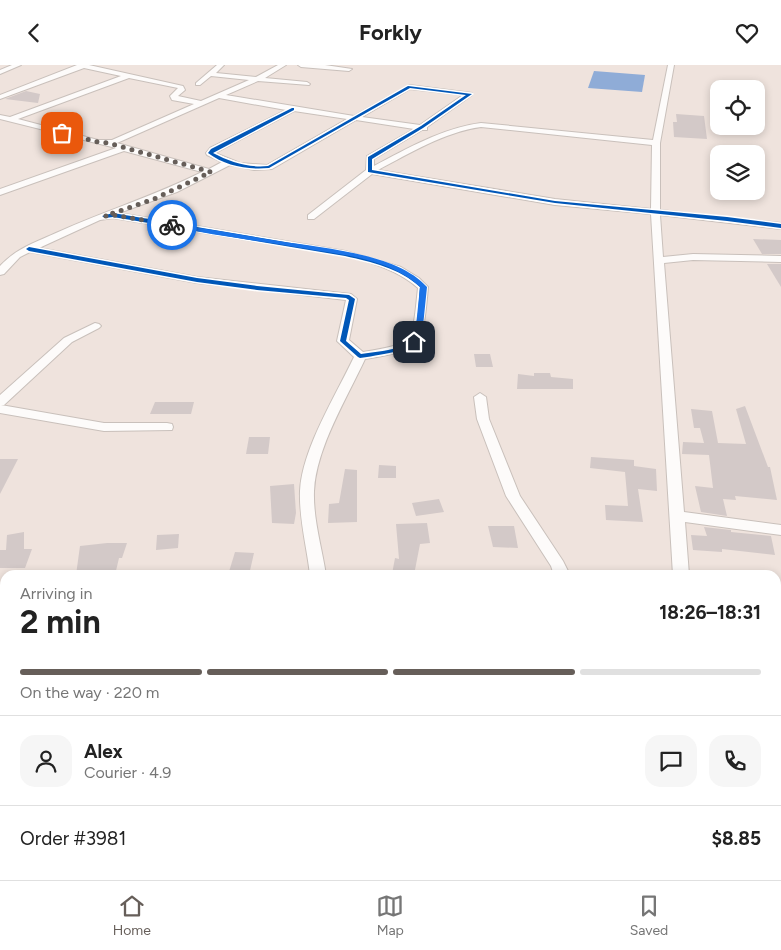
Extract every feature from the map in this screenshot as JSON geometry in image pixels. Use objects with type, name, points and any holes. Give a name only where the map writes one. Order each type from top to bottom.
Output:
[{"type":"street","points":[[0,72],[18,65]]},
{"type":"street","points":[[0,97],[82,65],[181,87],[182,90],[174,96],[175,98],[201,103]]},
{"type":"street","points":[[198,84],[221,65]]},
{"type":"street","points":[[108,143],[218,96],[283,65]]},
{"type":"street","points":[[301,65],[350,67]]},
{"type":"street","points":[[672,65],[656,143],[655,212],[681,570]]},
{"type":"street","points":[[340,78],[350,67]]},
{"type":"street","points":[[209,74],[307,84]]},
{"type":"street","points":[[10,120],[127,76]]},
{"type":"street","points":[[293,109],[210,152],[217,158],[229,162],[255,167],[269,167],[409,87],[470,94],[422,127],[370,158],[370,171]]},
{"type":"street","points":[[218,96],[354,119],[432,129]]},
{"type":"street","points":[[0,117],[108,143],[211,172]]},
{"type":"street","points":[[311,217],[370,171],[445,132],[466,127],[481,125],[656,143]]},
{"type":"street","points":[[0,192],[124,148]]},
{"type":"street","points":[[0,273],[16,255],[105,216],[154,199],[229,162]]},
{"type":"street","points":[[370,171],[554,202],[781,226]]},
{"type":"street","points":[[105,216],[114,215],[345,254],[382,263],[416,279],[424,287],[420,326],[414,342],[393,351],[360,356]]},
{"type":"street","points":[[29,249],[197,280],[347,297],[352,299],[343,341],[360,356]]},
{"type":"street","points":[[659,260],[693,257],[781,259]]},
{"type":"street","points":[[0,403],[68,340],[95,326]]},
{"type":"street","points":[[317,570],[308,492],[310,474],[323,437],[360,356]]},
{"type":"street","points":[[480,397],[483,419],[513,496],[560,570]]},
{"type":"street","points":[[0,409],[104,427],[167,427]]},
{"type":"street","points":[[677,516],[781,530]]},
{"type":"water","points":[[594,71],[645,75],[642,92],[588,88]]},
{"type":"building","points":[[26,91],[40,94],[38,103],[5,99]]},
{"type":"building","points":[[676,114],[704,116],[707,139],[674,137],[673,122],[677,122]]},
{"type":"building","points":[[753,239],[781,240],[781,254],[762,254]]},
{"type":"building","points":[[767,264],[781,264],[781,287]]},
{"type":"building","points":[[474,354],[490,354],[493,367],[476,367]]},
{"type":"building","points":[[534,373],[550,373],[551,377],[573,379],[573,389],[517,389],[518,374],[534,376]]},
{"type":"building","points":[[155,402],[194,402],[191,414],[150,414]]},
{"type":"building","points":[[745,406],[768,467],[770,467],[777,500],[735,496],[736,500],[723,499],[727,516],[701,512],[695,486],[713,488],[709,455],[682,454],[683,442],[704,443],[700,428],[694,428],[691,409],[712,411],[718,443],[746,444],[736,409]]},
{"type":"building","points":[[249,437],[270,437],[268,454],[246,454]]},
{"type":"building","points":[[591,457],[634,460],[634,466],[656,469],[657,491],[638,489],[643,522],[606,520],[605,505],[628,506],[625,472],[590,468]]},
{"type":"building","points":[[0,459],[18,459],[0,494]]},
{"type":"building","points":[[379,465],[396,466],[396,478],[378,478]]},
{"type":"building","points":[[345,469],[357,470],[357,522],[328,523],[329,504],[339,503]]},
{"type":"building","points":[[294,484],[296,513],[294,524],[272,523],[270,486]]},
{"type":"building","points":[[439,499],[444,512],[416,516],[412,503]]},
{"type":"building","points":[[427,523],[430,543],[420,544],[415,570],[393,570],[395,558],[399,559],[396,524]]},
{"type":"building","points":[[488,526],[514,526],[518,548],[493,547]]},
{"type":"building","points":[[704,527],[771,536],[775,555],[722,549],[722,552],[693,550],[691,535],[707,536]]},
{"type":"building","points":[[24,532],[24,549],[32,549],[25,568],[0,568],[0,550],[6,550],[7,535]]},
{"type":"building","points":[[179,534],[178,548],[156,550],[157,535]]},
{"type":"building","points":[[127,543],[122,558],[119,558],[116,570],[77,570],[80,546]]},
{"type":"building","points":[[235,552],[254,553],[250,570],[230,570]]},
{"type":"cycle path","points":[[293,109],[210,153],[238,165],[269,167],[409,87],[470,94],[422,127],[370,158],[370,171],[555,202],[781,226]]},
{"type":"cycle path","points":[[29,249],[197,280],[257,288],[347,296],[352,299],[343,341],[360,356],[395,350],[406,346],[413,341],[417,333],[423,287],[406,274],[387,265],[345,254],[113,215],[105,216]]},
{"type":"way so far","points":[[62,133],[108,143],[211,172],[154,199],[105,216],[114,215],[172,225]]},
{"type":"route","points":[[172,225],[345,254],[382,263],[404,273],[416,279],[424,287],[420,326],[414,342]]}]
